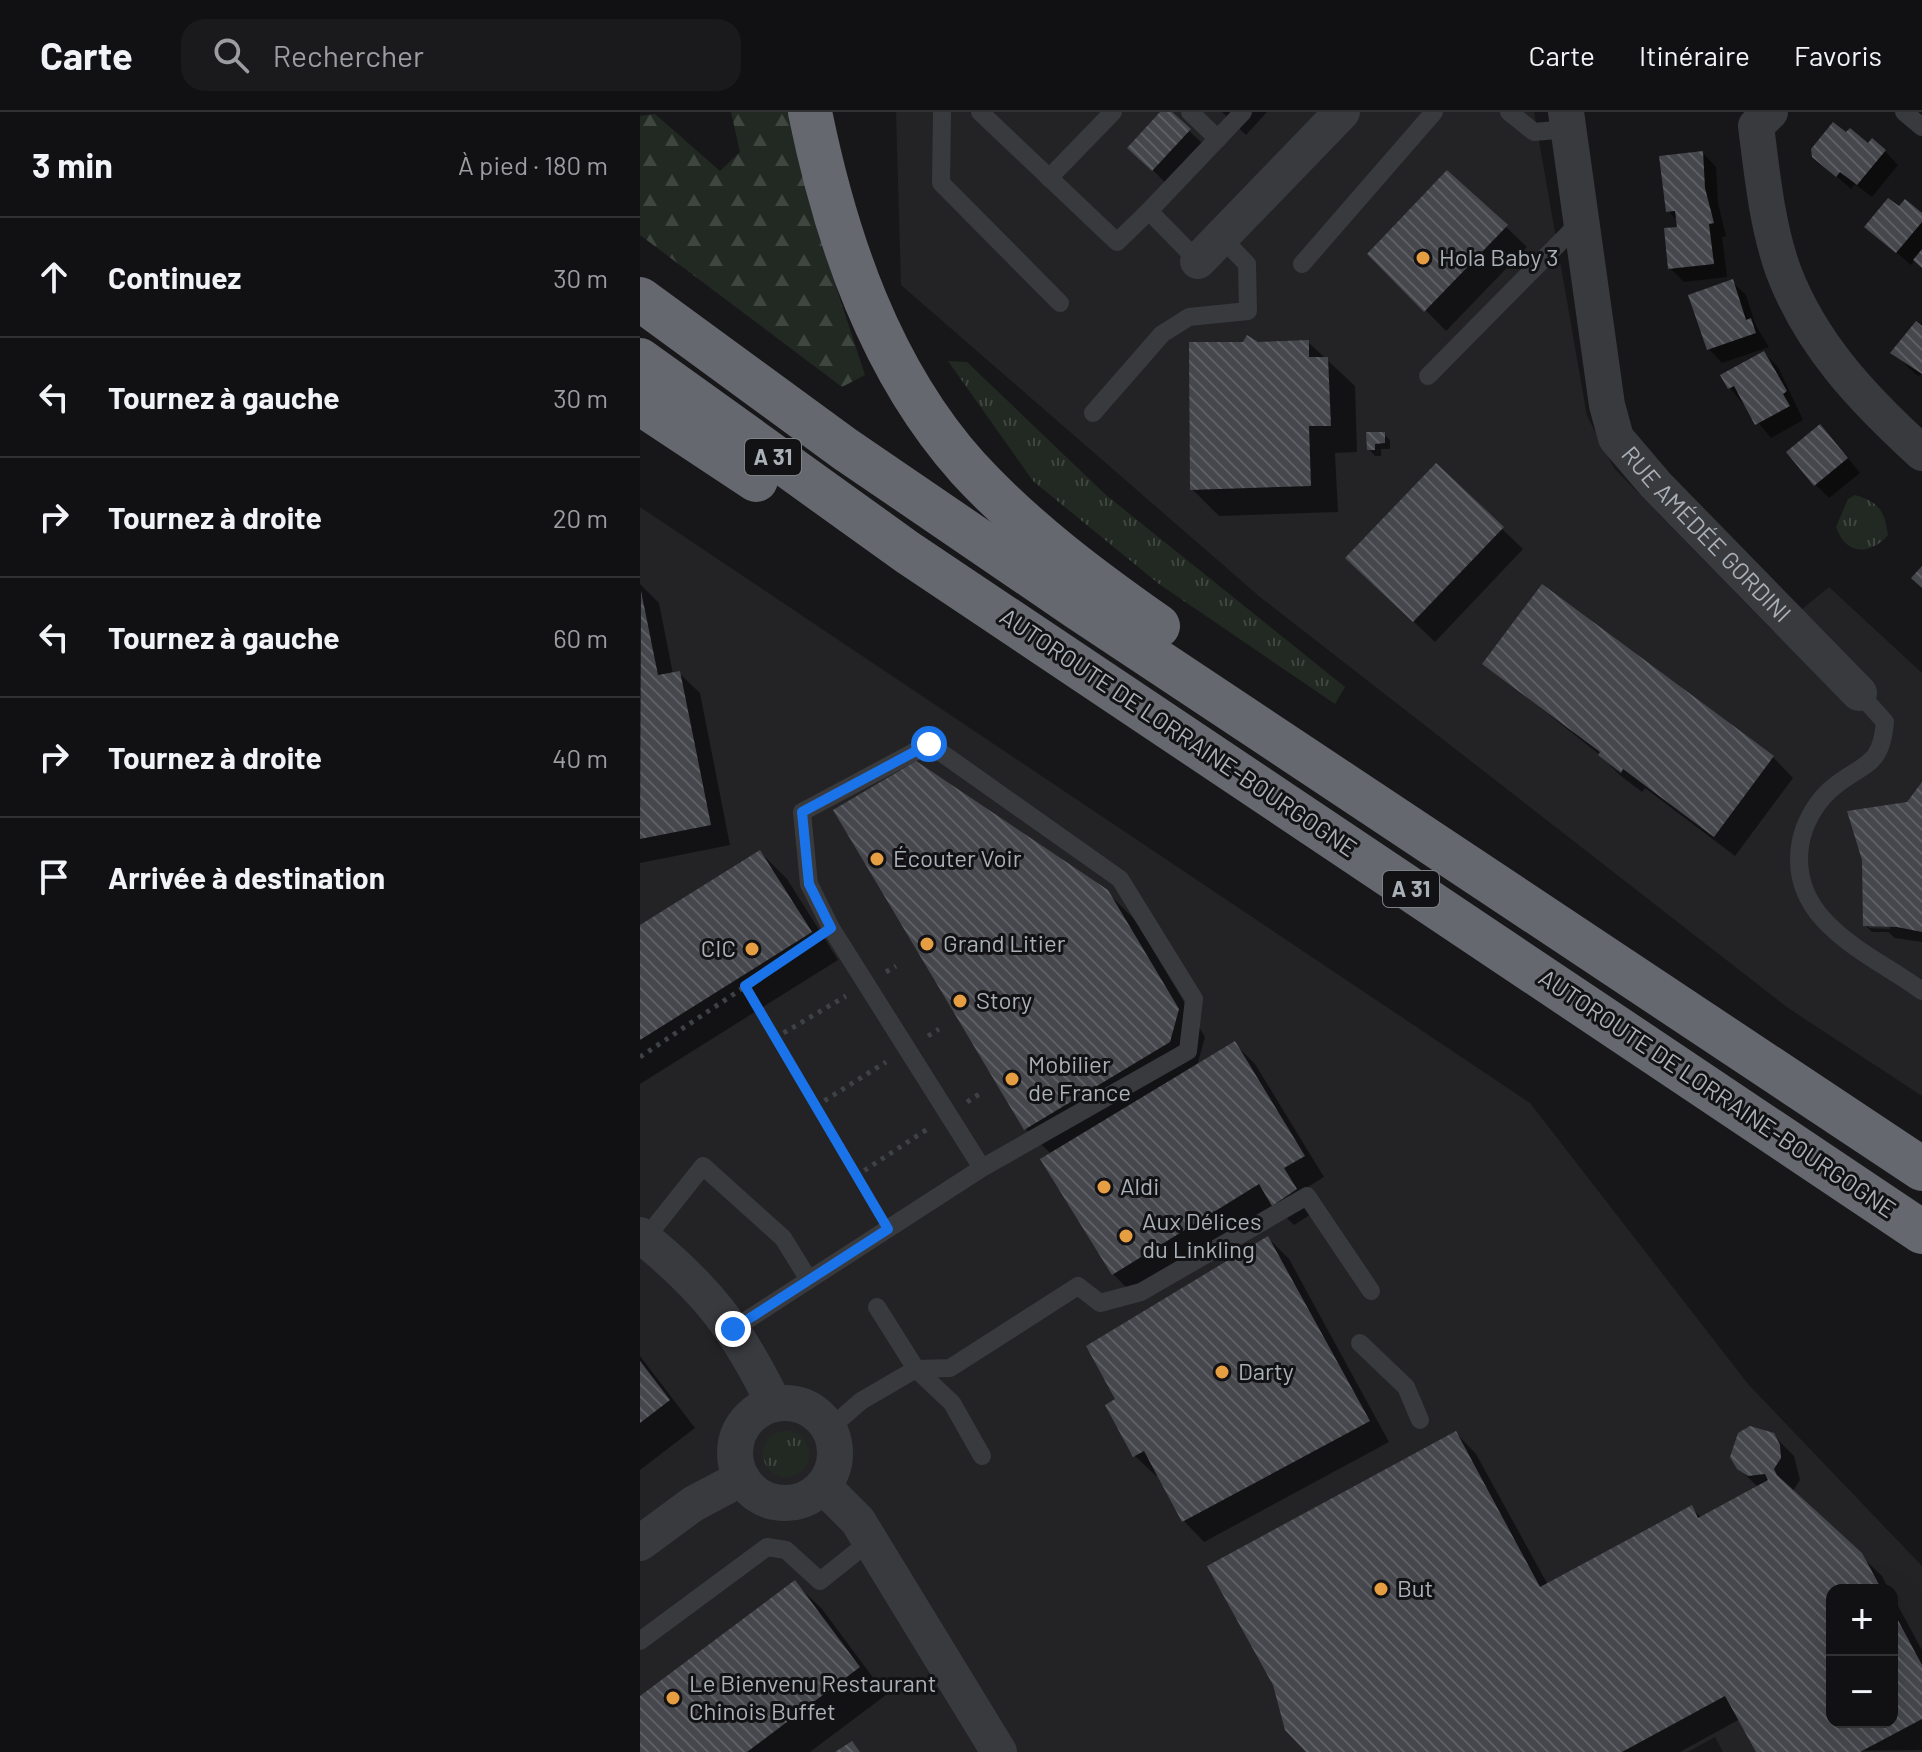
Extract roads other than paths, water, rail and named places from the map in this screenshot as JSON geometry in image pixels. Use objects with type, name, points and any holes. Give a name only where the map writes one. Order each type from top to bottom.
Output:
[{"type":"highway","points":[[810,112],[835,216],[878,329],[933,420],[965,465],[1023,521],[1093,580],[1295,730],[1406,826]]},
{"type":"highway","name":"AUTOROUTE DE LORRAINE-BOURGOGNE","points":[[640,299],[845,449],[1922,1169]]},
{"type":"highway","name":"AUTOROUTE DE LORRAINE-BOURGOGNE","points":[[640,360],[907,552],[1922,1232]]},
{"type":"highway","points":[[640,403],[839,537],[907,552]]},
{"type":"street","points":[[1210,249],[1342,112]]},
{"type":"street","points":[[1755,117],[1764,189],[1783,269],[1817,339],[1849,382],[1922,453]]},
{"type":"street","name":"RUE AMÉDÉE GORDINI","points":[[1567,120],[1607,405],[1616,438],[1656,485],[1859,693]]},
{"type":"street","points":[[642,1237],[695,1281],[733,1329],[751,1356],[774,1404]]},
{"type":"street","points":[[790,1403],[806,1407],[829,1429],[835,1458],[823,1486],[796,1502],[780,1503],[752,1490],[742,1478],[735,1447],[739,1433],[759,1409],[790,1403]]},
{"type":"street","points":[[640,1543],[693,1504],[742,1478]]},
{"type":"street","points":[[823,1486],[858,1521],[999,1752]]},
{"type":"lane","points":[[942,112],[941,183],[1060,303]]},
{"type":"lane","points":[[980,112],[1117,242],[1243,112]]},
{"type":"lane","points":[[994,126],[1008,112]]},
{"type":"lane","points":[[1049,178],[1113,112]]},
{"type":"lane","points":[[1190,112],[1218,139]]},
{"type":"lane","points":[[1302,264],[1434,112]]},
{"type":"lane","points":[[1509,112],[1534,132],[1567,120]]},
{"type":"lane","points":[[1904,112],[1922,127]]},
{"type":"lane","points":[[1093,413],[1162,334],[1189,317],[1248,311],[1247,264],[1210,249],[1149,211]]},
{"type":"lane","points":[[1428,376],[1581,221]]},
{"type":"lane","points":[[1859,693],[1885,722],[1883,746],[1862,770],[1835,786],[1803,826],[1798,858],[1802,892],[1831,930],[1922,991]]},
{"type":"lane","points":[[733,1329],[982,1168],[1188,1051],[1194,999],[1120,879],[929,744],[802,812],[809,884],[831,928],[982,1168]]},
{"type":"lane","points":[[642,1237],[703,1166],[783,1238],[809,1280]]},
{"type":"lane","points":[[829,1429],[861,1401],[916,1369],[950,1368],[1078,1286],[1100,1303],[1141,1292],[1307,1196],[1371,1291]]},
{"type":"lane","points":[[877,1307],[916,1369],[952,1403],[982,1456]]},
{"type":"lane","points":[[1360,1343],[1406,1387],[1420,1420]]},
{"type":"lane","points":[[640,1641],[767,1547],[786,1550],[820,1581],[870,1541]]},
{"type":"place","name":"Hola Baby 3","points":[[1423,258]]},
{"type":"place","name":"Écouter Voir","points":[[877,859]]},
{"type":"place","name":"Grand Litier","points":[[927,944]]},
{"type":"place","name":"CIC","points":[[752,949]]},
{"type":"place","name":"Story","points":[[960,1001]]},
{"type":"place","name":"Mobilier de France","points":[[1012,1079]]},
{"type":"place","name":"Aldi","points":[[1104,1187]]},
{"type":"place","name":"Aux Délices du Linkling","points":[[1126,1236]]},
{"type":"place","name":"Darty","points":[[1222,1372]]},
{"type":"place","name":"But","points":[[1381,1589]]},
{"type":"place","name":"Le Bienvenu Restaurant Chinois Buffet","points":[[673,1698]]}]
